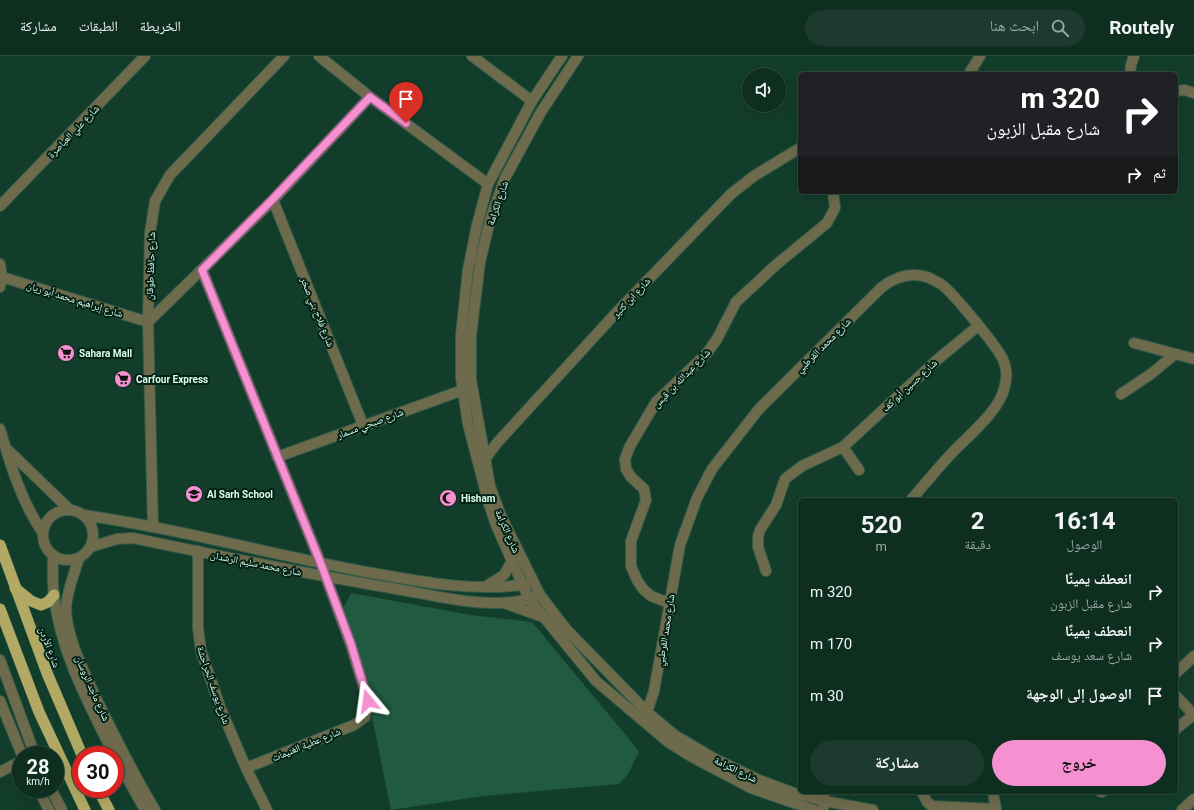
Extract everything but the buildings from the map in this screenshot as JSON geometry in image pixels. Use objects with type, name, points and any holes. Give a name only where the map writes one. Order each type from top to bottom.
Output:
[{"type":"highway","name":"شارع الأردن","points":[[0,545],[47,673],[78,746]]},
{"type":"highway","points":[[15,588],[31,601],[40,605],[48,602],[54,595]]},
{"type":"highway","points":[[0,608],[39,712],[85,810]]},
{"type":"highway","points":[[102,798],[108,810]]},
{"type":"street","name":"شارع علي العياصرة","points":[[0,206],[145,56]]},
{"type":"street","name":"شارع حافظ طوقان","points":[[153,527],[148,322],[150,233],[155,202],[170,175],[284,56]]},
{"type":"street","points":[[319,56],[370,97],[488,184]]},
{"type":"street","points":[[472,56],[532,101]]},
{"type":"street","name":"شارع الكرامة","points":[[562,56],[532,101],[488,184],[477,224],[464,297],[461,335],[462,390],[481,460],[501,516],[540,595],[566,629],[605,671],[647,712],[676,736],[715,759],[766,783],[794,793],[824,801],[871,810]]},
{"type":"street","name":"شارع الكرامة","points":[[578,56],[541,112],[505,178],[490,220],[482,255],[473,322],[471,380],[481,460],[490,507],[529,599],[596,681],[668,742],[713,769],[751,788],[814,810]]},
{"type":"street","points":[[970,72],[980,56]]},
{"type":"street","points":[[1130,72],[1130,65],[1134,56]]},
{"type":"street","points":[[1178,91],[1185,90],[1194,93]]},
{"type":"street","points":[[148,322],[272,200],[370,97]]},
{"type":"street","name":"شارع ابن كثير","points":[[481,460],[615,314],[731,194],[754,176],[798,149]]},
{"type":"street","name":"شارع عبدالله بن قيس","points":[[668,603],[651,596],[637,580],[631,566],[631,541],[646,500],[644,489],[631,477],[626,469],[625,459],[630,446],[656,402],[708,352],[717,339],[736,302],[777,264],[827,223],[835,208],[833,194]]},
{"type":"street","name":"شارع فلاح بني صخر","points":[[272,200],[363,425]]},
{"type":"street","points":[[0,264],[2,277],[0,287]]},
{"type":"street","name":"شارع عطية الغنيمات","points":[[202,270],[321,564],[351,644],[368,701],[365,716],[354,725],[246,768]]},
{"type":"street","name":"شارع محمد القرطبي","points":[[647,712],[656,685],[668,603],[680,545],[686,524],[712,469],[759,409],[882,287],[891,280],[906,275],[928,278],[945,287],[997,348],[1004,362],[1007,378],[1004,391],[990,412],[913,498]]},
{"type":"street","name":"شارع إبراهيم محمد أبو ريان","points":[[2,277],[148,322]]},
{"type":"street","name":"شارع حسين أبو كف","points":[[766,571],[758,547],[758,537],[760,530],[776,505],[785,479],[802,466],[843,447],[932,364],[978,326]]},
{"type":"street","points":[[1134,343],[1194,359]]},
{"type":"street","points":[[1121,394],[1151,374],[1175,354]]},
{"type":"street","name":"شارع صبحي مسمار","points":[[277,457],[462,390]]},
{"type":"street","points":[[0,429],[5,447],[34,519],[43,533],[47,549],[53,555],[66,560],[79,558],[90,547],[93,538],[93,530],[89,522],[83,515],[70,510],[5,447]]},
{"type":"street","points":[[843,447],[859,470]]},
{"type":"street","points":[[43,533],[49,519],[62,511],[70,510]]},
{"type":"street","name":"شارع محمد سليم الرشدان","points":[[83,515],[153,527],[321,564],[438,584],[483,587],[534,583]]},
{"type":"street","name":"شارع محمد سليم الرشدان","points":[[90,547],[117,539],[133,538],[326,577],[472,602],[502,603],[529,599],[540,595]]},
{"type":"street","name":"شارع يوسف الحراحشة","points":[[198,551],[198,628],[201,651],[220,707],[246,768],[267,810]]},
{"type":"street","name":"شارع ماجد الروسان","points":[[53,555],[54,595],[60,629],[72,668],[110,746]]},
{"type":"street","name":"شارع ماجد الروسان","points":[[79,558],[68,592],[67,604],[70,633],[83,670],[114,736],[138,782],[155,810]]},
{"type":"street","points":[[483,587],[501,578],[512,561]]},
{"type":"street","points":[[502,603],[544,617]]},
{"type":"street","points":[[1178,671],[1194,656]]},
{"type":"street","points":[[0,660],[32,746]]},
{"type":"street","points":[[1178,698],[1194,715],[1178,727]]},
{"type":"street","points":[[0,701],[18,746]]},
{"type":"street","points":[[0,772],[12,766]]},
{"type":"street","name":"شارع ماجد الروسان","points":[[124,773],[144,810]]},
{"type":"street","points":[[923,794],[927,802],[932,806],[996,810],[993,794]]},
{"type":"street","points":[[42,798],[48,810]]},
{"type":"street","points":[[56,798],[62,810]]},
{"type":"street","points":[[1182,810],[1194,799]]},
{"type":"green space","points":[[351,593],[471,615],[532,622],[639,751],[628,774],[619,784],[483,796],[391,810],[366,688],[342,611]]},
{"type":"place","name":"Sahara Mall","points":[[66,353]]},
{"type":"place","name":"Carfour Express","points":[[123,379]]},
{"type":"place","name":"Al Sarh School","points":[[194,494]]},
{"type":"place","name":"Hisham","points":[[448,498]]},
{"type":"route","points":[[368,701],[351,644],[321,564],[202,270],[272,200],[370,97],[406,123]]}]
